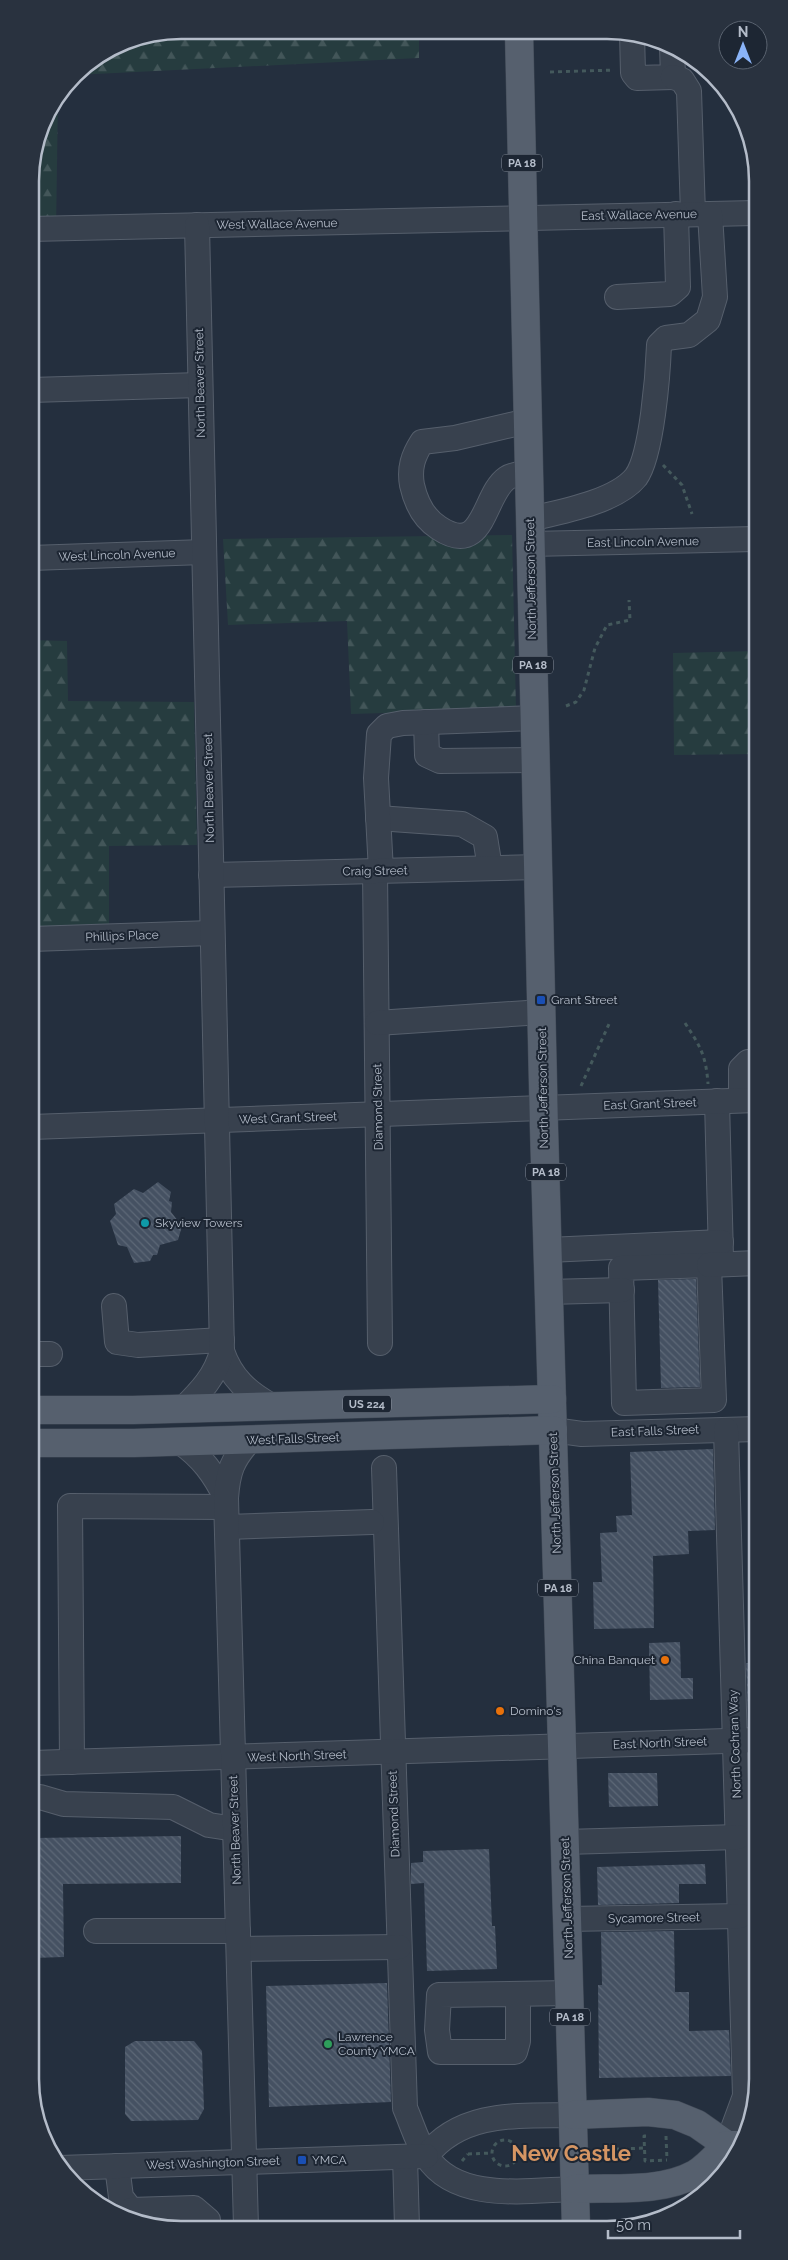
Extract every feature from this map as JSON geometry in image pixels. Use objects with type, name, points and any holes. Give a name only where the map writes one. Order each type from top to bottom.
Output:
[{"type":"main road","name":"North Jefferson Street","points":[[519,39],[544,1108],[573,2114]]},
{"type":"main road","name":"US 224","points":[[39,1410],[183,1409],[552,1399]]},
{"type":"main road","name":"West Falls Street","points":[[39,1443],[180,1442],[553,1430]]},
{"type":"main road","points":[[573,2114],[648,2112],[675,2115],[697,2124],[731,2148]]},
{"type":"main road","name":"PA 18","points":[[573,2114],[576,2221]]},
{"type":"main road","points":[[575,2189],[650,2187],[673,2182],[696,2173],[728,2154]]},
{"type":"street","points":[[530,532],[622,488],[636,476],[646,446],[656,389],[660,344],[666,338],[689,335],[708,320],[715,297],[693,214],[689,91],[682,80],[673,77],[637,78],[634,76],[632,41]]},
{"type":"street","points":[[672,55],[673,77]]},
{"type":"street","name":"East Wallace Avenue","points":[[523,218],[749,213]]},
{"type":"street","points":[[617,297],[670,294],[678,287],[693,214]]},
{"type":"street","name":"West Wallace Avenue","points":[[39,229],[523,218]]},
{"type":"street","name":"North Beaver Street","points":[[197,225],[222,1346],[229,1368],[238,1382],[253,1395],[272,1406]]},
{"type":"street","points":[[39,390],[200,385]]},
{"type":"street","points":[[528,421],[455,438],[422,442],[413,456],[411,478],[415,498],[420,509],[431,523],[445,532],[461,535],[471,532],[479,526],[500,486],[507,478],[529,472]]},
{"type":"street","name":"East Lincoln Avenue","points":[[530,532],[749,539]]},
{"type":"street","name":"West Lincoln Avenue","points":[[39,558],[204,552]]},
{"type":"street","name":"Diamond Street","points":[[380,1343],[377,1023],[378,818],[376,778],[379,734],[387,726],[426,722],[534,718]]},
{"type":"street","points":[[426,722],[427,755],[440,761],[536,760]]},
{"type":"street","points":[[378,818],[462,824],[485,837],[490,868]]},
{"type":"street","name":"Craig Street","points":[[211,875],[538,867]]},
{"type":"street","name":"Phillips Place","points":[[39,939],[212,933]]},
{"type":"street","points":[[377,1023],[542,1012]]},
{"type":"street","points":[[749,1064],[742,1069],[749,1100]]},
{"type":"street","points":[[713,1093],[717,1257],[714,1400],[624,1403],[621,1268],[717,1257]]},
{"type":"street","name":"East Grant Street","points":[[544,1108],[713,1093],[749,1100]]},
{"type":"street","name":"West Grant Street","points":[[39,1127],[544,1108]]},
{"type":"street","points":[[548,1250],[717,1257],[749,1262]]},
{"type":"street","points":[[549,1292],[622,1290]]},
{"type":"street","points":[[114,1306],[117,1342],[138,1345],[222,1346]]},
{"type":"street","name":"North Beaver Street","points":[[183,1409],[206,1386],[213,1375],[222,1346]]},
{"type":"street","points":[[693,1401],[718,1430]]},
{"type":"street","points":[[649,1432],[658,1402]]},
{"type":"street","name":"East Falls Street","points":[[553,1430],[582,1434],[749,1429]]},
{"type":"street","name":"North Cochran Way","points":[[718,1430],[746,1741],[738,1837],[740,1916],[749,1962],[745,2096],[736,2138]]},
{"type":"street","name":"North Beaver Street","points":[[246,2221],[226,1511],[230,1468],[235,1458],[250,1440]]},
{"type":"street","name":"North Beaver Street","points":[[180,1442],[207,1464],[226,1511]]},
{"type":"street","name":"Diamond Street","points":[[384,1468],[403,2099],[415,2156],[408,2221]]},
{"type":"street","points":[[39,1795],[52,1763],[70,1506],[226,1511],[372,1522]]},
{"type":"street","name":"East North Street","points":[[562,1747],[746,1741]]},
{"type":"street","name":"West North Street","points":[[52,1763],[562,1747]]},
{"type":"street","points":[[39,1802],[173,1807],[209,1825],[235,1829]]},
{"type":"street","points":[[565,1842],[738,1837]]},
{"type":"street","name":"Sycamore Street","points":[[567,1919],[740,1916]]},
{"type":"street","points":[[96,1931],[398,1947]]},
{"type":"street","points":[[400,1997],[569,1993]]},
{"type":"street","points":[[439,1995],[437,2030],[440,2052],[515,2052],[518,2041],[518,1994]]},
{"type":"street","points":[[573,2114],[502,2117],[471,2123],[415,2156],[450,2178],[473,2187],[511,2190],[575,2189]]},
{"type":"street","name":"West Washington Street","points":[[70,2168],[415,2156]]},
{"type":"street","points":[[117,2166],[121,2197],[132,2213]]},
{"type":"street","points":[[140,2215],[194,2208],[208,2221]]},
{"type":"path","points":[[550,72],[633,70]]},
{"type":"path","points":[[646,446],[682,485],[692,514]]},
{"type":"path","points":[[566,706],[576,702],[584,690],[595,648],[607,625],[630,620],[629,600]]},
{"type":"path","points":[[685,1023],[699,1044],[707,1062],[713,1093]]},
{"type":"path","points":[[580,1087],[609,1024]]},
{"type":"path","points":[[666,2136],[667,2160]]},
{"type":"path","points":[[504,2140],[514,2143],[518,2152],[514,2162],[505,2165],[496,2162],[492,2153],[495,2144],[504,2140]]},
{"type":"path","points":[[599,2150],[644,2148]]},
{"type":"path","points":[[518,2152],[545,2152]]},
{"type":"path","points":[[468,2154],[492,2153]]},
{"type":"green space","points":[[181,39],[419,39],[419,58],[86,74],[110,58],[135,46],[153,41]]},
{"type":"green space","points":[[58,110],[56,229],[39,230],[39,172],[41,153],[50,126]]},
{"type":"green space","points":[[512,535],[516,709],[351,714],[347,621],[228,625],[223,539]]},
{"type":"green space","points":[[39,640],[67,641],[68,701],[194,702],[197,845],[109,846],[109,925],[39,927]]},
{"type":"green space","points":[[749,651],[749,754],[674,755],[673,653]]},
{"type":"building","name":"Skyview Towers","points":[[158,1182],[171,1192],[169,1201],[172,1202],[171,1212],[182,1226],[178,1240],[160,1245],[157,1255],[153,1255],[150,1261],[134,1263],[127,1247],[118,1245],[110,1221],[116,1214],[114,1204],[134,1189],[143,1193]]},
{"type":"building","points":[[696,1279],[700,1387],[661,1388],[658,1280]]},
{"type":"building","points":[[713,1449],[715,1530],[688,1531],[689,1554],[653,1556],[654,1628],[594,1629],[593,1582],[602,1582],[600,1533],[617,1532],[616,1516],[632,1515],[630,1452]]},
{"type":"building","name":"China Banquet","points":[[680,1642],[681,1678],[693,1678],[693,1699],[650,1700],[649,1643]]},
{"type":"building","points":[[746,1663],[749,1663],[748,1710]]},
{"type":"building","points":[[608,1773],[657,1773],[658,1806],[609,1807]]},
{"type":"building","points":[[181,1836],[181,1883],[63,1884],[64,1957],[39,1958],[39,1838]]},
{"type":"building","points":[[489,1849],[492,1926],[495,1926],[497,1969],[427,1971],[424,1883],[411,1884],[411,1863],[423,1862],[423,1851]]},
{"type":"building","points":[[705,1864],[706,1884],[679,1884],[679,1903],[598,1905],[597,1867]]},
{"type":"building","points":[[674,1931],[675,1992],[689,1992],[689,2031],[729,2030],[731,2076],[599,2078],[598,1985],[602,1985],[601,1932]]},
{"type":"building","name":"Lawrence County YMCA","points":[[387,1983],[391,2102],[269,2107],[266,1986]]},
{"type":"building","points":[[135,2041],[194,2041],[202,2051],[204,2109],[198,2120],[131,2121],[125,2114],[125,2047]]},
{"type":"place","name":"Grant Street","points":[[541,1000]]},
{"type":"place","name":"Skyview Towers","points":[[145,1223]]},
{"type":"place","name":"China Banquet","points":[[665,1660]]},
{"type":"place","name":"Domino's","points":[[500,1711]]},
{"type":"place","name":"Lawrence County YMCA","points":[[328,2044]]},
{"type":"place","name":"YMCA","points":[[302,2160]]},
{"type":"district","name":"New Castle","points":[[571,2153]]}]
